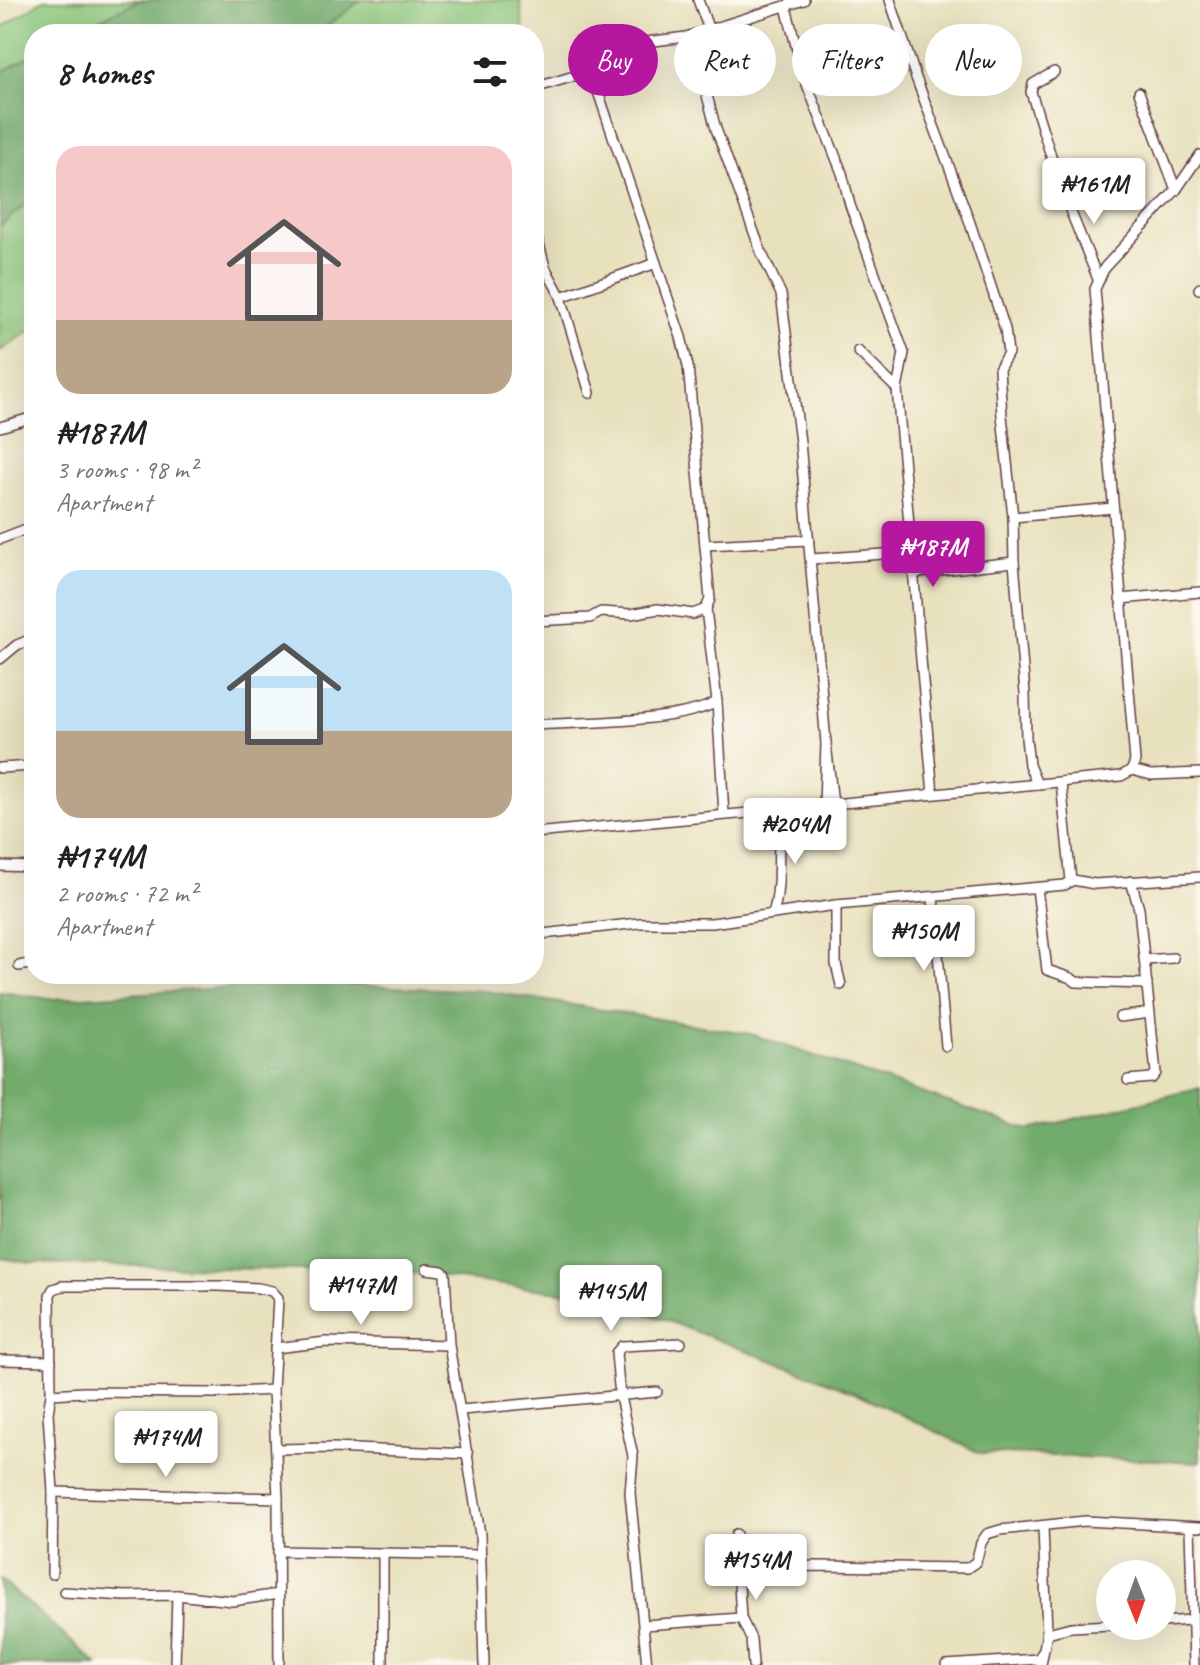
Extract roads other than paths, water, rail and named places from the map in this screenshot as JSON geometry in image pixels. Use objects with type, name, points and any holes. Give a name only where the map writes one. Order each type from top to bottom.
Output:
[{"type":"street","points":[[698,0],[707,24]]},
{"type":"street","points":[[729,24],[804,0]]},
{"type":"street","points":[[890,0],[1005,329],[1008,353],[999,369],[1013,517],[1026,738],[1029,765],[1037,784]]},
{"type":"street","points":[[786,7],[804,77],[842,173],[850,205],[904,353],[897,389],[933,794]]},
{"type":"street","points":[[1054,72],[1033,84],[1031,92],[1060,185],[1098,279]]},
{"type":"street","points":[[544,85],[568,78]]},
{"type":"street","points":[[1139,92],[1176,190]]},
{"type":"street","points":[[599,96],[688,366],[710,599],[706,609],[717,702],[724,814]]},
{"type":"street","points":[[707,96],[716,129],[762,254],[781,294],[811,559],[833,804],[1121,776],[1132,770],[1135,761],[1095,289],[1105,267],[1176,190],[1200,155]]},
{"type":"street","points":[[544,263],[561,297],[590,393]]},
{"type":"street","points":[[561,297],[656,263]]},
{"type":"street","points":[[858,351],[897,389]]},
{"type":"street","points":[[0,427],[24,420]]},
{"type":"street","points":[[1013,517],[1113,508]]},
{"type":"street","points":[[0,539],[24,530]]},
{"type":"street","points":[[705,545],[809,540]]},
{"type":"street","points":[[811,559],[913,552]]},
{"type":"street","points":[[915,573],[1014,562]]},
{"type":"street","points":[[1120,599],[1200,592]]},
{"type":"street","points":[[544,620],[590,618],[601,612],[631,614],[658,609],[693,614],[706,609]]},
{"type":"street","points":[[0,659],[24,642]]},
{"type":"street","points":[[544,724],[663,716],[700,710],[717,702]]},
{"type":"street","points":[[544,832],[824,806],[826,743]]},
{"type":"street","points":[[0,768],[24,767]]},
{"type":"street","points":[[1132,770],[1151,775],[1200,773]]},
{"type":"street","points":[[1061,782],[1071,881]]},
{"type":"street","points":[[773,914],[778,890],[782,810]]},
{"type":"street","points":[[0,866],[24,867]]},
{"type":"street","points":[[544,934],[639,923],[712,923],[836,905],[1037,888],[1065,885],[1071,881],[1095,884],[1200,877]]},
{"type":"street","points":[[1128,1080],[1152,1078],[1156,1073],[1137,894],[1131,881]]},
{"type":"street","points":[[1037,888],[1047,970],[1076,982],[1147,984]]},
{"type":"street","points":[[933,897],[946,1046]]},
{"type":"street","points":[[836,905],[836,964],[841,985]]},
{"type":"street","points":[[1145,960],[1173,958]]},
{"type":"street","points":[[19,966],[24,965]]},
{"type":"street","points":[[1120,1017],[1150,1013]]},
{"type":"street","points":[[427,1269],[445,1274],[449,1345],[476,1498],[484,1665]]},
{"type":"street","points":[[52,1574],[53,1492],[48,1413],[51,1394],[50,1295],[53,1289],[62,1286],[219,1286],[272,1291],[278,1298],[273,1390],[278,1498],[279,1665]]},
{"type":"street","points":[[275,1348],[326,1342],[449,1345]]},
{"type":"street","points":[[647,1665],[630,1493],[633,1456],[620,1397],[616,1353],[618,1348],[681,1343]]},
{"type":"street","points":[[0,1360],[51,1361]]},
{"type":"street","points":[[51,1394],[273,1390]]},
{"type":"street","points":[[461,1410],[657,1392]]},
{"type":"street","points":[[276,1449],[332,1448],[468,1454]]},
{"type":"street","points":[[53,1492],[278,1498]]},
{"type":"street","points":[[737,1570],[815,1566],[967,1568],[976,1562],[987,1534],[1000,1530],[1085,1521],[1195,1527],[1194,1665]]},
{"type":"street","points":[[1041,1665],[1047,1633],[1043,1527]]},
{"type":"street","points":[[736,1534],[741,1618],[751,1639],[753,1665]]},
{"type":"street","points":[[278,1551],[481,1555]]},
{"type":"street","points":[[383,1554],[383,1665]]},
{"type":"street","points":[[64,1592],[177,1595],[233,1601],[278,1594]]},
{"type":"street","points":[[175,1665],[177,1595]]},
{"type":"street","points":[[644,1625],[741,1618]]},
{"type":"street","points":[[1047,1633],[1071,1627],[1096,1626]]},
{"type":"street","points":[[946,1665],[1038,1659],[1042,1653]]}]
